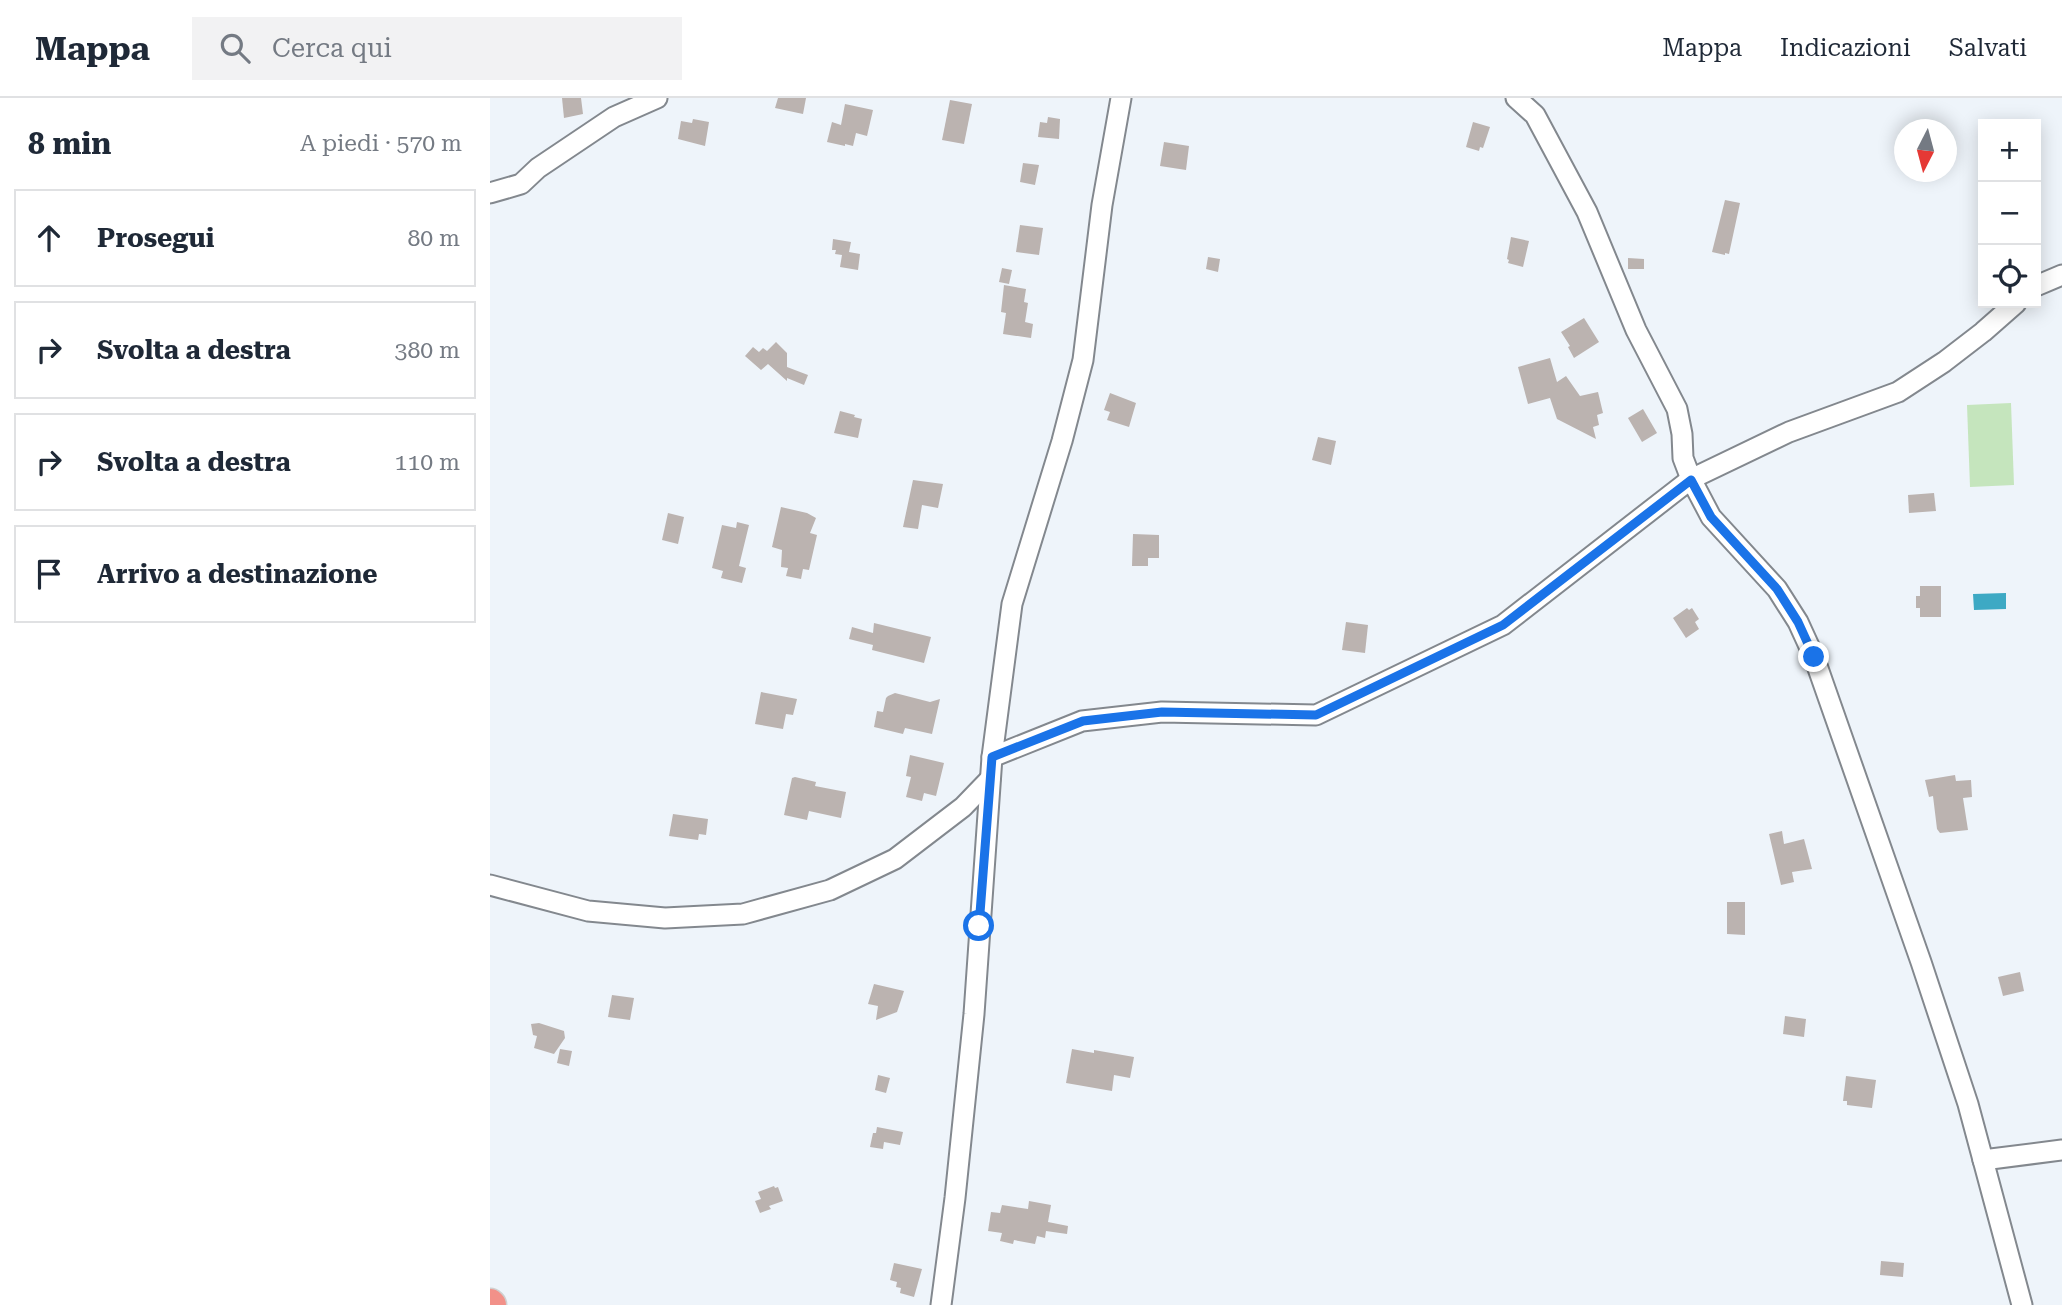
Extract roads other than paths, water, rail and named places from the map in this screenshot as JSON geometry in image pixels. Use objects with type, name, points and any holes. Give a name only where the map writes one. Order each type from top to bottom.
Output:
[{"type":"street","points":[[490,193],[521,184],[538,168],[614,117],[657,98]]},
{"type":"street","points":[[941,1305],[974,1014],[992,757],[1012,604],[1062,441],[1083,360],[1102,205],[1121,98]]},
{"type":"street","points":[[1516,98],[1535,115],[1587,212],[1636,330],[1677,409],[1683,458],[1691,480],[1711,517],[1777,589],[1798,622],[1814,657],[1968,1104],[2022,1305]]},
{"type":"street","points":[[2041,284],[2062,275]]},
{"type":"street","points":[[992,757],[1083,721],[1162,712],[1316,715],[1503,625],[1691,480],[1789,432],[1898,392],[1944,362],[2011,308]]},
{"type":"street","points":[[490,884],[588,911],[665,918],[743,914],[830,890],[895,859],[962,807],[990,779]]},
{"type":"street","points":[[1983,1160],[2062,1150]]},
{"type":"water","points":[[2006,593],[2006,609],[1974,610],[1973,594]]}]
